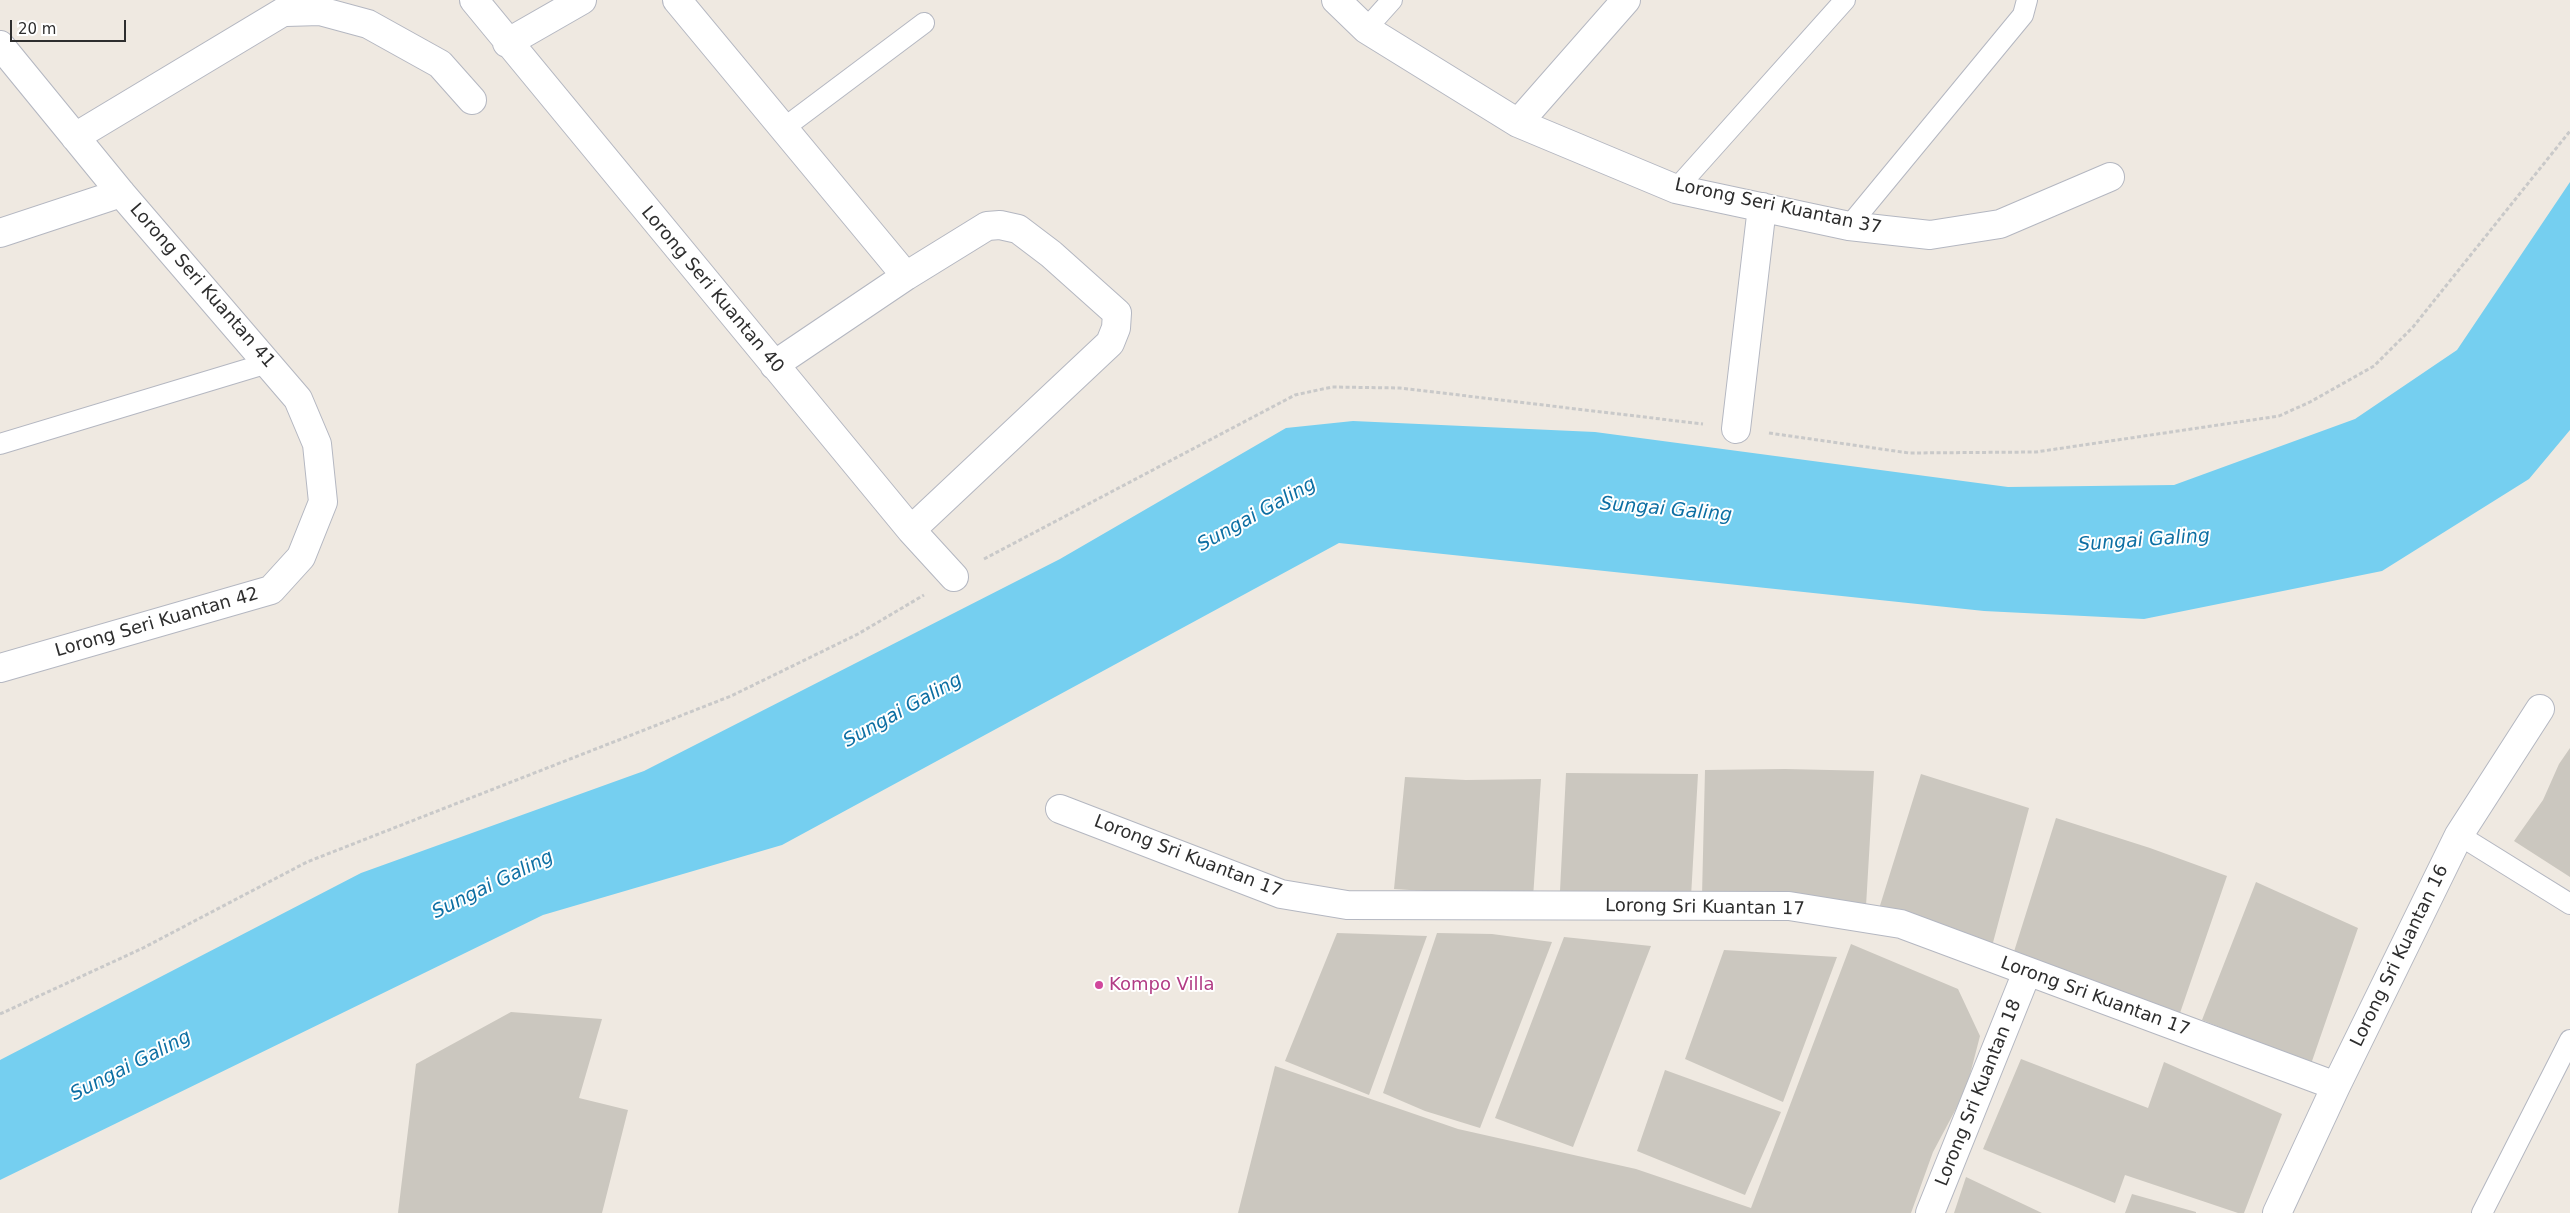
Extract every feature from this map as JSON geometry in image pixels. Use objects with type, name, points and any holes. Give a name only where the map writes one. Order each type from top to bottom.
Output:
[{"type":"street","name":"Lorong Seri Kuantan 40","points":[[474,0],[507,43],[910,530],[954,577]]},
{"type":"street","points":[[507,43],[582,0]]},
{"type":"street","points":[[677,0],[906,276]]},
{"type":"street","name":"Lorong Seri Kuantan 37","points":[[1336,0],[1366,29],[1518,123],[1676,189],[1849,226],[1930,235],[2000,224],[2110,177]]},
{"type":"street","points":[[1518,123],[1626,0]]},
{"type":"street","points":[[75,137],[295,6],[368,24],[440,64],[472,100]]},
{"type":"street","name":"Lorong Seri Kuantan 41","points":[[0,45],[121,193],[298,399],[318,444],[322,502],[301,557]]},
{"type":"street","points":[[0,233],[121,193]]},
{"type":"street","points":[[1736,429],[1762,207]]},
{"type":"street","points":[[774,365],[906,276],[987,226],[1000,225],[1018,229],[1051,254],[1117,313],[1116,328],[1110,343],[910,530]]},
{"type":"street","name":"Lorong Seri Kuantan 42","points":[[0,668],[271,590],[301,557]]},
{"type":"street","name":"Lorong Sri Kuantan 16","points":[[2277,1213],[2336,1086],[2459,834],[2540,709]]},
{"type":"street","name":"Lorong Sri Kuantan 17","points":[[1060,809],[1281,894],[1347,906],[1789,906],[1901,924],[2336,1086]]},
{"type":"street","name":"Lorong Sri Kuantan 18","points":[[1930,1213],[2027,972]]},
{"type":"lane","points":[[1366,29],[1392,0]]},
{"type":"lane","points":[[1676,189],[1845,0]]},
{"type":"lane","points":[[1849,226],[2022,15],[2027,0]]},
{"type":"lane","points":[[784,128],[924,23]]},
{"type":"lane","points":[[0,444],[268,363]]},
{"type":"lane","points":[[2459,834],[2570,904]]},
{"type":"lane","points":[[2482,1213],[2570,1040]]},
{"type":"path","points":[[0,1014],[143,948],[307,862],[731,696],[858,634],[954,577],[1230,427],[1296,395],[1332,387],[1400,388],[1614,412],[1909,452],[2036,452],[2279,416],[2310,402],[2374,366],[2413,327],[2570,131]]},
{"type":"water","name":"Sungai Galing","points":[[2570,182],[2570,430],[2529,479],[2382,571],[2144,619],[1984,611],[1339,543],[782,845],[543,915],[0,1180],[0,1060],[361,873],[644,771],[1060,559],[1286,428],[1353,421],[1595,432],[2008,487],[2174,485],[2355,419],[2457,350]]},
{"type":"building","points":[[2570,748],[2570,877],[2514,841],[2543,800],[2559,764]]},
{"type":"building","points":[[1705,770],[1874,771],[1866,906],[1702,896]]},
{"type":"building","points":[[1566,773],[1698,774],[1691,897],[1560,891]]},
{"type":"building","points":[[1921,774],[2029,808],[1991,950],[1878,912]]},
{"type":"building","points":[[1405,777],[1466,780],[1541,779],[1533,898],[1394,889]]},
{"type":"building","points":[[2056,818],[2150,848],[2227,876],[2180,1013],[2102,991],[2012,958]]},
{"type":"building","points":[[2256,882],[2358,928],[2311,1064],[2202,1020]]},
{"type":"building","points":[[1337,933],[1427,936],[1369,1095],[1285,1061]]},
{"type":"building","points":[[1437,933],[1492,934],[1552,942],[1480,1128],[1425,1111],[1383,1093]]},
{"type":"building","points":[[1564,937],[1651,946],[1573,1147],[1495,1118]]},
{"type":"building","points":[[1851,944],[1958,989],[1980,1036],[1966,1090],[1933,1152],[1911,1213],[1238,1213],[1275,1066],[1458,1129],[1636,1169],[1751,1208]]},
{"type":"building","points":[[1724,950],[1837,957],[1783,1102],[1685,1059]]},
{"type":"building","points":[[511,1012],[602,1019],[579,1098],[628,1110],[602,1213],[398,1213],[416,1064]]},
{"type":"building","points":[[2021,1059],[2148,1108],[2164,1062],[2282,1114],[2244,1213],[2238,1213],[2125,1175],[2115,1203],[1983,1149]]},
{"type":"building","points":[[1665,1070],[1781,1112],[1745,1195],[1637,1151]]},
{"type":"building","points":[[1966,1177],[2042,1213],[1954,1213]]},
{"type":"building","points":[[2132,1194],[2196,1212],[2196,1213],[2125,1213]]},
{"type":"place","name":"Kompo Villa","points":[[1099,985]]}]
